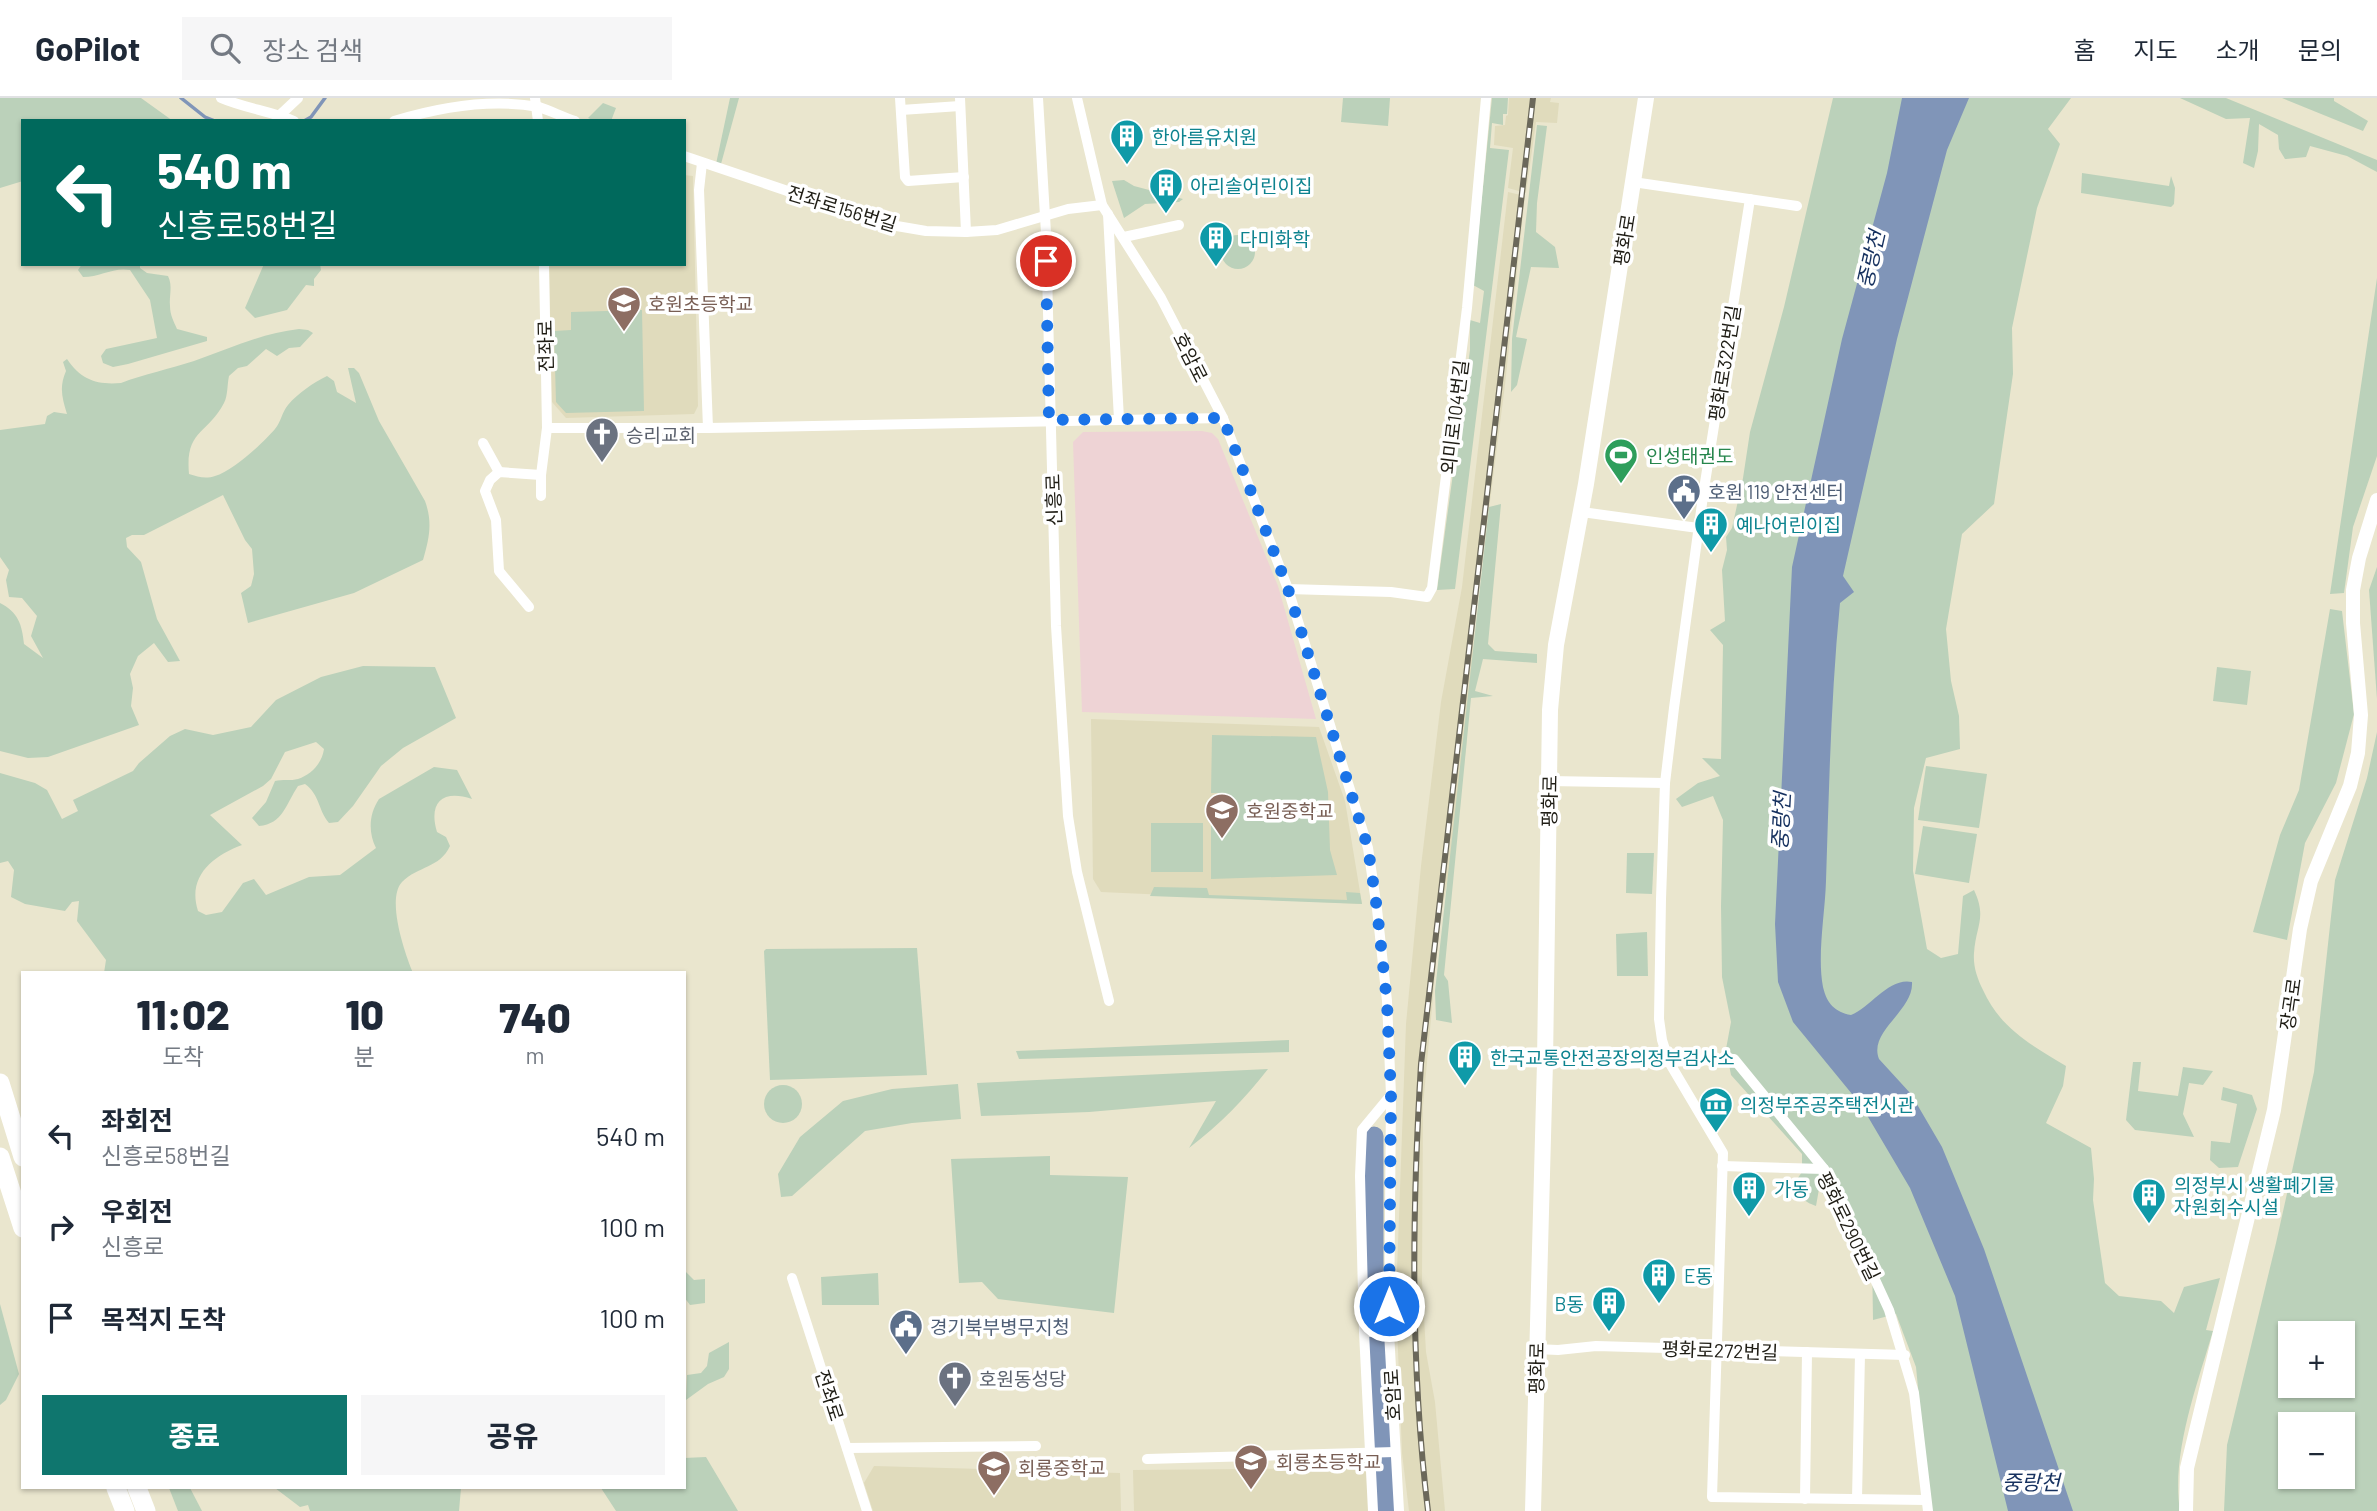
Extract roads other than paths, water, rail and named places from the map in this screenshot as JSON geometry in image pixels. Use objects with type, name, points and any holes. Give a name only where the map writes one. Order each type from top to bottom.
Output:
[{"type":"highway","points":[[0,1083],[21,1151]]},
{"type":"highway","points":[[0,1157],[21,1222]]},
{"type":"highway","points":[[116,1489],[125,1511]]},
{"type":"highway","points":[[137,1489],[146,1511]]},
{"type":"main road","name":"평화로","points":[[1533,1511],[1545,1062],[1550,710],[1556,645],[1581,512],[1646,98]]},
{"type":"street","points":[[221,98],[241,107],[289,119]]},
{"type":"street","points":[[280,115],[298,98]]},
{"type":"street","points":[[900,98],[905,177],[908,181],[964,177]]},
{"type":"street","name":"신흥로","points":[[1038,98],[1056,626],[1068,816],[1077,872],[1110,1000]]},
{"type":"street","name":"호암로","points":[[1077,98],[1105,208],[1161,298],[1223,418],[1288,589],[1368,848],[1387,1002],[1391,1095],[1389,1332],[1399,1511]]},
{"type":"street","name":"외미로104번길","points":[[1288,589],[1391,592],[1427,597],[1432,588],[1466,308],[1486,98]]},
{"type":"street","points":[[401,119],[457,104],[492,102],[536,102],[571,119]]},
{"type":"street","points":[[901,110],[960,102],[965,232]]},
{"type":"street","name":"전좌로156번길","points":[[686,157],[885,224],[926,231],[997,230],[1068,209],[1105,208]]},
{"type":"street","points":[[702,163],[699,190],[708,428]]},
{"type":"street","points":[[1633,182],[1797,206]]},
{"type":"street","name":"평화로322번길","points":[[1750,199],[1698,528],[1665,783],[1659,1019],[1662,1040],[1670,1062],[1723,1153],[1712,1497],[1805,1499]]},
{"type":"street","points":[[1105,208],[1119,419]]},
{"type":"street","points":[[1124,237],[1179,225]]},
{"type":"street","name":"전좌로","points":[[541,496],[547,428],[544,266]]},
{"type":"street","points":[[547,428],[708,428],[1223,418]]},
{"type":"street","points":[[484,443],[499,472]]},
{"type":"street","points":[[529,607],[499,571],[496,520],[485,491],[490,480],[499,472],[541,475]]},
{"type":"street","name":"장곡로","points":[[2186,1511],[2187,1468],[2274,1110],[2300,929],[2311,881],[2350,786],[2358,753],[2361,715],[2353,624],[2353,590],[2359,558],[2377,500]]},
{"type":"street","points":[[1581,512],[1698,528]]},
{"type":"street","points":[[1549,781],[1665,783]]},
{"type":"street","name":"평화로290번길","points":[[1545,1062],[1609,1064],[1734,1059],[1824,1169],[1889,1310],[1905,1355],[1914,1393],[1927,1505]]},
{"type":"street","points":[[1373,1511],[1360,1176],[1362,1130],[1391,1095]]},
{"type":"street","points":[[1722,1166],[1824,1169]]},
{"type":"street","name":"전좌로","points":[[792,1278],[867,1511]]},
{"type":"street","points":[[1364,1332],[1389,1332]]},
{"type":"street","name":"평화로272번길","points":[[1536,1349],[1597,1346],[1905,1355]]},
{"type":"street","points":[[1807,1352],[1805,1499],[1857,1499],[1927,1505]]},
{"type":"street","points":[[1857,1499],[1860,1354]]},
{"type":"street","points":[[847,1448],[1035,1446]]},
{"type":"street","points":[[1147,1459],[1395,1452]]},
{"type":"water","name":"중랑천","points":[[1902,98],[1969,98],[1947,150],[1897,339],[1843,576],[1854,592],[1840,603],[1821,975],[1829,1003],[1840,1012],[1851,1015],[1888,988],[1912,982],[1906,1002],[1880,1039],[1877,1049],[1879,1059],[1911,1094],[1942,1147],[1984,1249],[2073,1511],[2008,1511],[1955,1296],[1910,1188],[1861,1105],[1793,1022],[1778,982],[1775,924],[1792,567],[1842,339],[1887,173]]},
{"type":"waterway","points":[[181,98],[210,119]]},
{"type":"waterway","points":[[308,119],[325,98]]},
{"type":"waterway","points":[[1374,1136],[1374,1311],[1386,1511]]},
{"type":"railway","points":[[1428,1511],[1418,1400],[1414,1288],[1421,1064],[1533,98]]},
{"type":"place","name":"한아름유치원","points":[[1127,166]]},
{"type":"place","name":"아리솔어린이집","points":[[1166,215]]},
{"type":"place","name":"다미화학","points":[[1216,268]]},
{"type":"place","name":"호원초등학교","points":[[624,333]]},
{"type":"place","name":"승리교회","points":[[602,464]]},
{"type":"place","name":"인성태권도","points":[[1621,485]]},
{"type":"place","name":"호원 119 안전센터","points":[[1684,521]]},
{"type":"place","name":"예나어린이집","points":[[1711,554]]},
{"type":"place","name":"호원중학교","points":[[1222,840]]},
{"type":"place","name":"한국교통안전공장의정부검사소","points":[[1465,1087]]},
{"type":"place","name":"의정부주공주택전시관","points":[[1716,1134]]},
{"type":"place","name":"가동","points":[[1749,1218]]},
{"type":"place","name":"의정부시 생활폐기물 자원회수시설","points":[[2149,1225]]},
{"type":"place","name":"E동","points":[[1659,1305]]},
{"type":"place","name":"B동","points":[[1609,1333]]},
{"type":"place","name":"경기북부병무지청","points":[[906,1356]]},
{"type":"place","name":"호원동성당","points":[[955,1408]]},
{"type":"place","name":"회룡초등학교","points":[[1251,1491]]},
{"type":"place","name":"회룡중학교","points":[[994,1497]]}]
